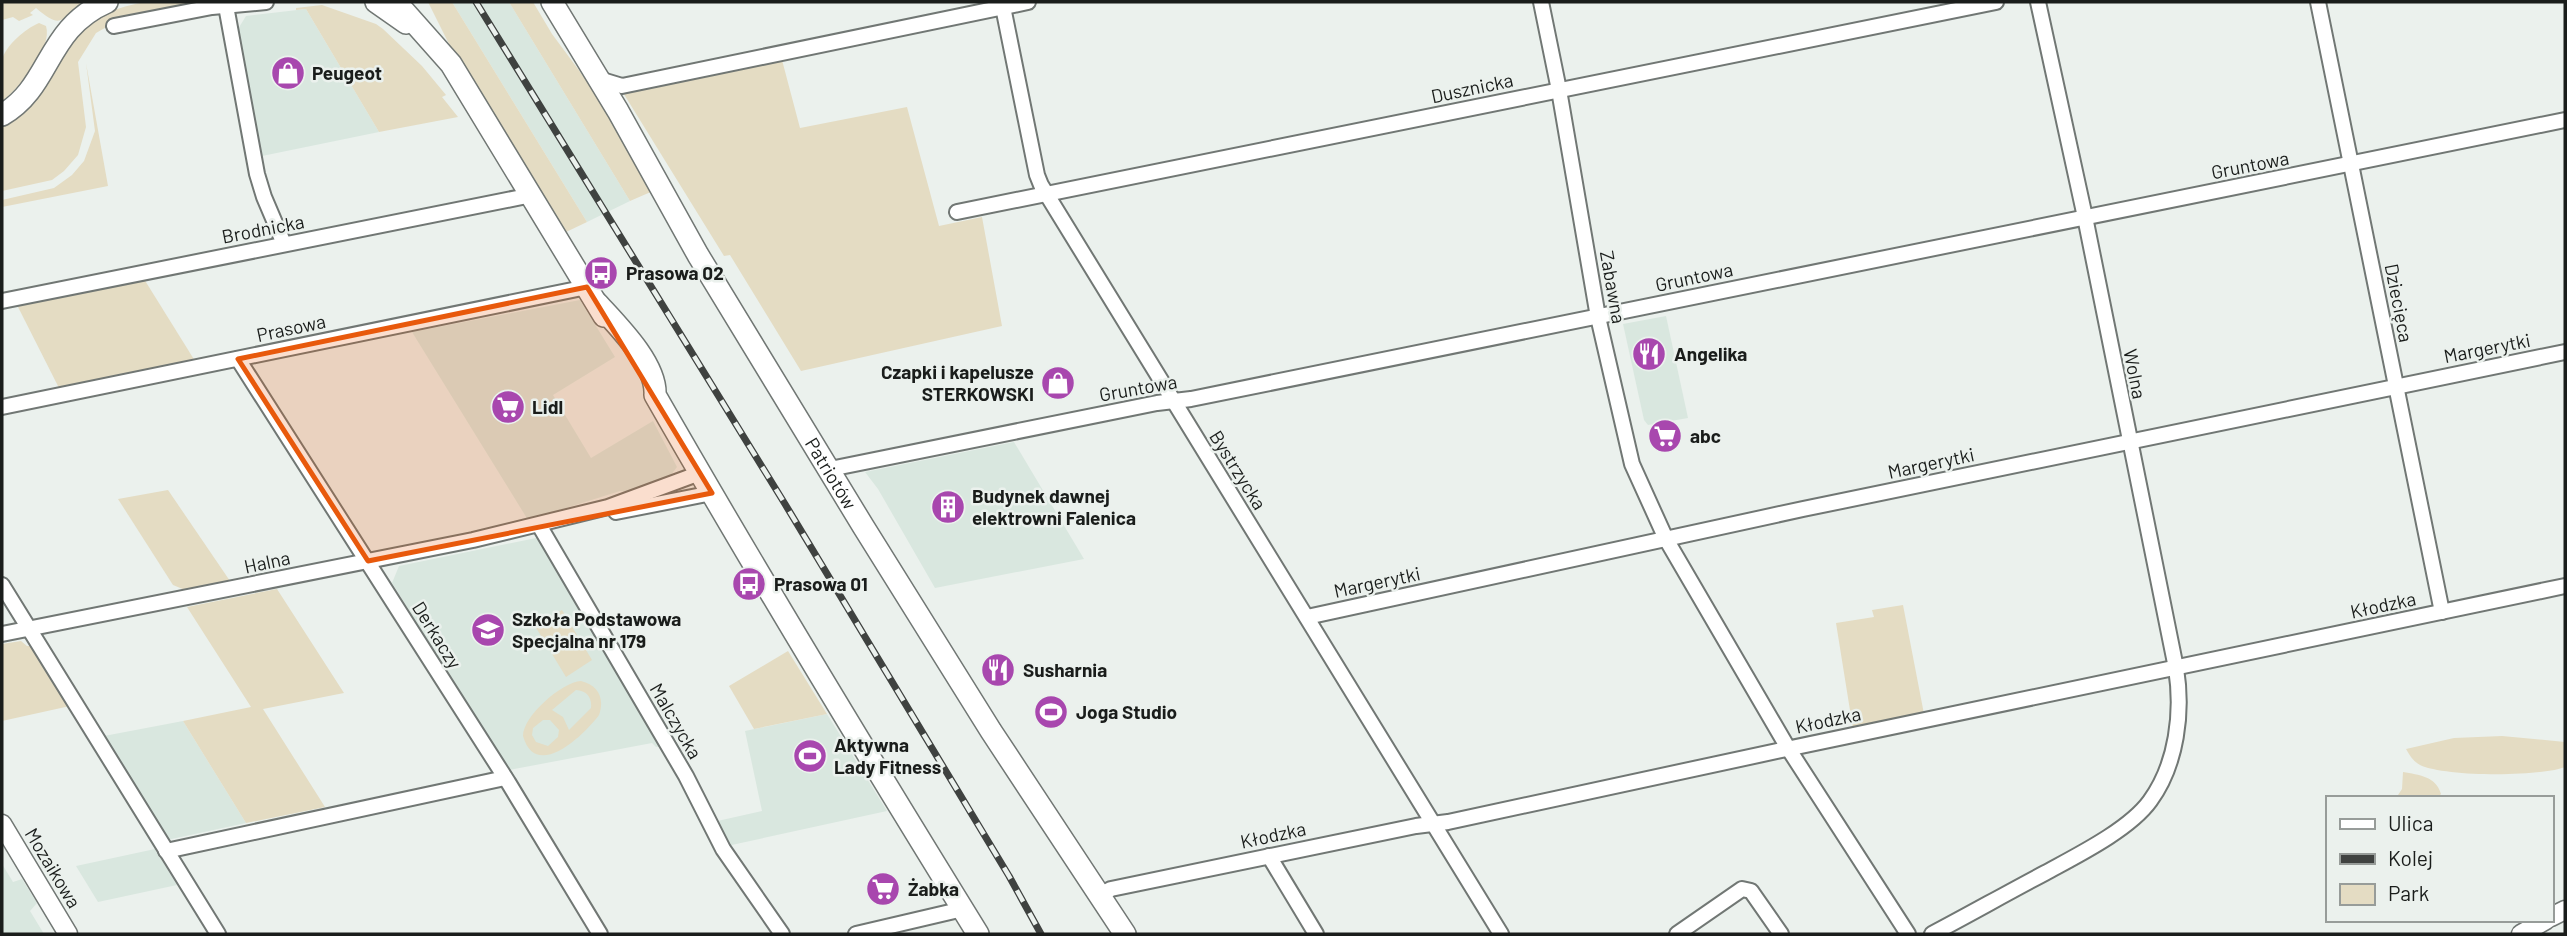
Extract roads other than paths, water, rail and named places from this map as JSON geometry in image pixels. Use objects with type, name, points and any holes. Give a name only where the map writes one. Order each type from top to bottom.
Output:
[{"type":"main road","points":[[2,115],[27,96],[68,29],[89,11],[107,2]]},
{"type":"main road","points":[[376,2],[436,46]]},
{"type":"main road","points":[[396,2],[451,64],[592,295],[631,341],[655,382],[655,395],[700,473],[848,723],[978,934]]},
{"type":"main road","points":[[411,2],[436,46]]},
{"type":"main road","name":"Patriotów","points":[[552,2],[618,111],[698,255],[830,470],[991,731],[1125,934]]},
{"type":"street","points":[[114,26],[226,6],[266,2]]},
{"type":"street","points":[[599,79],[622,86],[1002,4],[1028,2]]},
{"type":"street","name":"Zabawna","points":[[1541,2],[1598,317],[1628,452],[1645,496],[1666,539],[1788,748],[1909,934]]},
{"type":"street","name":"Dusznicka","points":[[957,212],[1996,2]]},
{"type":"street","name":"Wolna","points":[[1932,934],[2113,832],[2142,810],[2151,800],[2170,755],[2180,709],[2176,668],[2085,217],[2038,2]]},
{"type":"street","name":"Dziecięca","points":[[2318,2],[2442,612]]},
{"type":"street","name":"Bystrzycka","points":[[1002,4],[1037,175],[1047,195],[1501,934]]},
{"type":"street","points":[[226,6],[257,174],[285,244]]},
{"type":"street","points":[[618,111],[622,86]]},
{"type":"street","name":"Gruntowa","points":[[830,470],[2565,120]]},
{"type":"street","name":"Brodnicka","points":[[2,301],[533,195]]},
{"type":"street","name":"Prasowa","points":[[2,407],[238,359],[592,295]]},
{"type":"street","name":"Margerytki","points":[[1307,617],[2129,441],[2565,352]]},
{"type":"street","name":"Derkaczy","points":[[238,359],[505,778],[600,934]]},
{"type":"street","name":"Halna","points":[[539,525],[643,496],[700,473]]},
{"type":"street","name":"Halna","points":[[2,634],[539,525],[712,493]]},
{"type":"street","name":"Malczycka","points":[[539,525],[685,776],[723,849],[782,934]]},
{"type":"street","points":[[2,584],[218,934]]},
{"type":"street","name":"Kłodzka","points":[[1100,895],[1111,888],[1433,824],[2565,586]]},
{"type":"street","points":[[166,851],[505,778]]},
{"type":"street","name":"Mozaikowa","points":[[2,824],[68,934]]},
{"type":"street","points":[[1269,856],[1316,934]]},
{"type":"street","points":[[1677,934],[1742,888],[1751,891],[1781,934]]},
{"type":"street","points":[[856,934],[962,909]]},
{"type":"street","points":[[2521,934],[2546,924]]},
{"type":"railway","points":[[476,2],[785,504],[1009,876],[1041,934]]},
{"type":"place","name":"Peugeot","points":[[288,73]]},
{"type":"place","name":"Prasowa 02","points":[[601,273]]},
{"type":"place","name":"Angelika","points":[[1649,354]]},
{"type":"place","name":"Czapki i kapelusze STERKOWSKI","points":[[1058,383]]},
{"type":"place","name":"Lidl","points":[[508,407]]},
{"type":"place","name":"abc","points":[[1665,436]]},
{"type":"place","name":"Budynek dawnej elektrowni Falenica","points":[[948,507]]},
{"type":"place","name":"Prasowa 01","points":[[749,584]]},
{"type":"place","name":"Szkoła Podstawowa Specjalna nr 179","points":[[488,630]]},
{"type":"place","name":"Susharnia","points":[[998,670]]},
{"type":"place","name":"Joga Studio","points":[[1051,712]]},
{"type":"place","name":"Aktywna Lady Fitness","points":[[810,756]]},
{"type":"place","name":"Żabka","points":[[883,889]]}]
